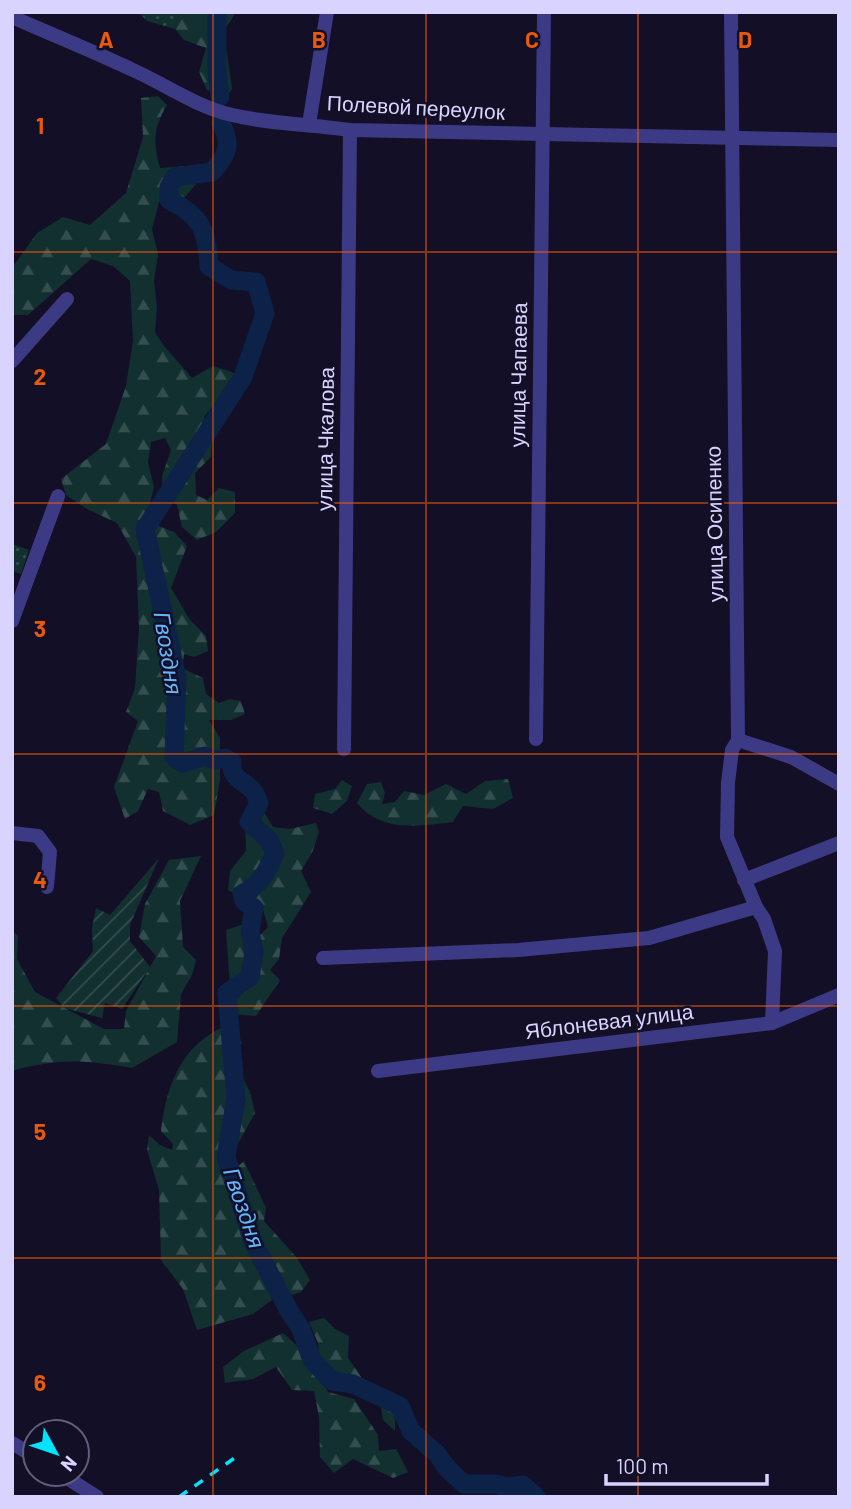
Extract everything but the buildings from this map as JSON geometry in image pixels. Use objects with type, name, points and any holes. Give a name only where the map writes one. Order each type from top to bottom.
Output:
[{"type":"street","points":[[309,124],[327,12]]},
{"type":"street","name":"улица Чапаева","points":[[536,739],[544,12]]},
{"type":"street","name":"улица Осипенко","points":[[731,12],[738,740],[732,750],[728,783],[727,837],[755,907],[764,919],[775,951],[772,1023]]},
{"type":"street","name":"Полевой переулок","points":[[12,17],[137,72],[207,107],[257,119],[350,130],[839,140]]},
{"type":"street","name":"улица Чкалова","points":[[344,749],[350,130]]},
{"type":"street","points":[[12,362],[67,299]]},
{"type":"street","points":[[12,621],[58,496]]},
{"type":"street","points":[[738,740],[791,757],[839,784]]},
{"type":"street","points":[[12,833],[38,836],[50,852],[47,887]]},
{"type":"street","points":[[744,880],[839,843]]},
{"type":"street","points":[[323,958],[518,950],[649,938],[755,907]]},
{"type":"street","name":"Яблоневая улица","points":[[378,1071],[772,1023],[839,995]]},
{"type":"green space","points":[[138,12],[179,12],[175,29],[147,21]]},
{"type":"green space","points":[[179,12],[236,12],[224,31],[232,89],[227,96],[207,90],[199,72],[206,48],[184,40],[175,29]]},
{"type":"green space","points":[[158,96],[167,105],[156,135],[160,168],[187,166],[196,184],[184,198],[159,202],[152,229],[158,254],[154,281],[157,307],[155,332],[192,378],[213,366],[232,372],[245,386],[237,403],[214,405],[204,417],[212,437],[211,457],[195,473],[196,495],[207,500],[219,488],[235,492],[235,513],[216,532],[197,540],[182,527],[177,505],[163,494],[162,476],[171,450],[165,438],[151,442],[148,462],[154,487],[150,503],[159,526],[174,532],[187,546],[171,588],[190,620],[206,636],[208,651],[194,657],[184,654],[182,668],[203,678],[206,694],[219,703],[230,699],[241,701],[245,714],[231,720],[209,720],[220,738],[220,780],[214,815],[190,825],[163,811],[159,792],[148,789],[138,811],[125,819],[114,787],[138,721],[126,712],[135,688],[139,628],[136,557],[117,523],[87,509],[66,495],[61,479],[106,444],[126,386],[133,341],[130,281],[113,266],[91,259],[28,315],[12,315],[12,268],[37,233],[63,217],[90,225],[126,193],[143,137],[141,98]]},
{"type":"green space","points":[[12,544],[29,550],[21,574],[12,571]]},
{"type":"green space","points":[[508,779],[513,798],[493,809],[463,806],[453,822],[414,826],[389,823],[367,813],[357,803],[367,784],[381,782],[385,793],[382,804],[395,802],[404,791],[424,795],[446,784],[466,794],[485,781]]},
{"type":"green space","points":[[342,780],[352,786],[347,801],[332,814],[313,808],[315,794],[335,789]]},
{"type":"green space","points":[[251,809],[264,812],[273,827],[290,829],[316,823],[319,832],[312,853],[301,871],[311,892],[282,938],[279,959],[270,970],[280,980],[256,1016],[232,1014],[226,930],[247,923],[259,936],[268,927],[262,906],[228,890],[230,871],[246,851],[245,816]]},
{"type":"green space","points":[[201,856],[180,901],[183,947],[196,960],[192,975],[181,994],[177,1042],[132,1068],[72,1062],[44,1064],[12,1071],[12,932],[18,935],[17,959],[35,992],[104,1029],[124,1029],[126,1011],[156,956],[139,937],[145,904],[169,860]]},
{"type":"green space","points":[[159,858],[130,925],[130,941],[150,967],[122,1009],[105,1003],[102,1018],[64,1008],[56,998],[93,951],[92,928],[96,908],[110,915]]},
{"type":"green space","points":[[223,1027],[242,1042],[237,1063],[249,1090],[255,1113],[231,1156],[228,1175],[272,1300],[253,1314],[197,1330],[183,1289],[161,1260],[159,1190],[147,1150],[149,1135],[160,1145],[172,1150],[173,1144],[161,1131],[171,1084],[186,1057],[196,1046]]},
{"type":"green space","points":[[244,1161],[266,1208],[264,1221],[297,1258],[310,1280],[301,1292],[289,1296],[250,1218],[236,1168]]},
{"type":"green space","points":[[324,1318],[335,1329],[349,1336],[348,1358],[362,1378],[344,1379],[320,1366],[318,1343],[309,1322]]},
{"type":"green space","points":[[283,1333],[308,1360],[328,1392],[354,1399],[378,1435],[379,1451],[396,1449],[408,1472],[393,1478],[353,1459],[334,1473],[320,1457],[319,1417],[314,1391],[292,1390],[276,1367],[253,1379],[225,1383],[223,1367],[244,1351]]},
{"type":"green space","points":[[381,1407],[388,1407],[395,1416],[395,1431],[383,1420]]},
{"type":"waterway","name":"Гвоздня","points":[[217,12],[217,72],[220,97]]},
{"type":"waterway","name":"Гвоздня","points":[[221,123],[227,143],[222,160],[212,172],[175,177],[169,187],[169,200],[189,212],[201,226],[207,243],[209,266],[231,280],[256,282],[265,313],[243,377],[145,529],[177,678],[174,757],[183,763],[205,756],[215,760],[225,758],[232,762],[233,773],[250,787],[259,803],[249,822],[269,840],[275,853],[262,877],[242,894],[244,901],[254,908],[250,931],[254,952],[250,977],[227,993],[236,1099],[226,1157],[253,1242],[301,1329],[312,1360],[332,1381],[353,1384],[400,1406],[411,1431],[437,1454],[464,1484],[495,1484],[506,1487],[523,1485],[536,1497]]},
{"type":"railway","points":[[179,1497],[236,1457]]}]
